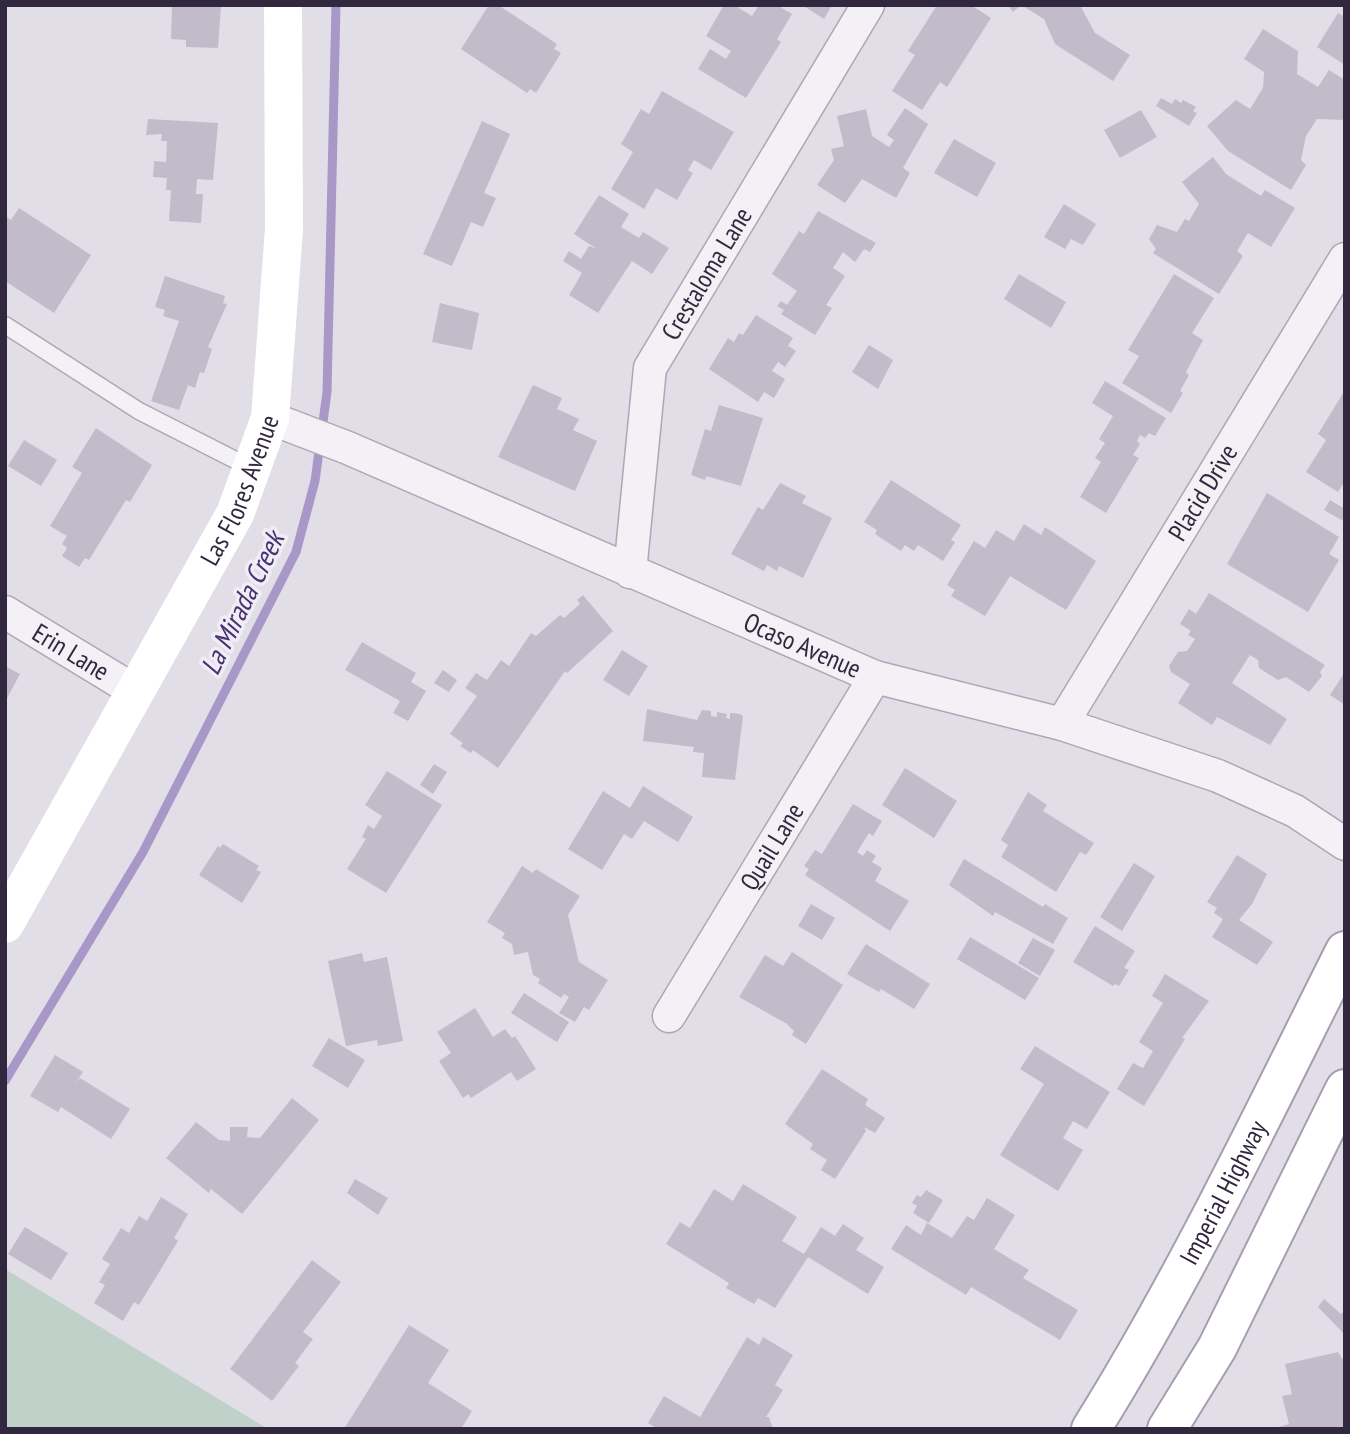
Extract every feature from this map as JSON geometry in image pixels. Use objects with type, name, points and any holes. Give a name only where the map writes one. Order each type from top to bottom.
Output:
[{"type":"street","name":"Las Flores Avenue","points":[[5,924],[235,514],[251,468],[287,425],[284,5]]},
{"type":"street","name":"Crestaloma Lane","points":[[630,572],[650,368],[868,5]]},
{"type":"street","name":"Placid Drive","points":[[1062,724],[1345,259]]},
{"type":"street","name":"Ocaso Avenue","points":[[287,425],[348,448],[875,677],[1062,724],[1218,776],[1294,811],[1345,844]]},
{"type":"street","name":"Erin Lane","points":[[5,612],[135,691]]},
{"type":"street","name":"Quail Lane","points":[[669,1016],[875,677]]},
{"type":"street","name":"Imperial Highway","points":[[1091,1429],[1145,1342],[1209,1223],[1345,951]]},
{"type":"street","points":[[1167,1429],[1217,1348],[1345,1089]]},
{"type":"lane","points":[[5,325],[139,411],[251,468]]},
{"type":"shaded area","points":[[5,1269],[268,1429],[5,1429]]},
{"type":"building","points":[[172,5],[221,5],[218,48],[186,47],[186,40],[171,39]]},
{"type":"building","points":[[489,5],[498,5],[557,44],[554,49],[561,53],[536,93],[530,89],[527,93],[461,49]]},
{"type":"building","points":[[724,5],[734,5],[752,16],[759,5],[777,5],[792,14],[777,39],[781,42],[746,98],[698,69],[710,49],[726,59],[731,51],[706,36]]},
{"type":"building","points":[[802,5],[832,5],[824,19]]},
{"type":"building","points":[[937,5],[971,5],[991,18],[947,87],[940,82],[922,110],[892,91],[915,55],[908,51]]},
{"type":"building","points":[[1008,5],[1021,5],[1013,12]]},
{"type":"building","points":[[1021,5],[1080,5],[1095,33],[1130,55],[1113,81],[1055,44],[1044,19]]},
{"type":"building","points":[[1338,13],[1345,17],[1345,65],[1317,47]]},
{"type":"building","points":[[1263,29],[1298,51],[1297,74],[1318,87],[1329,70],[1345,80],[1345,120],[1317,119],[1306,136],[1301,160],[1306,165],[1291,190],[1228,151],[1207,126],[1236,100],[1250,109],[1263,88],[1264,72],[1244,59]]},
{"type":"building","points":[[662,91],[734,132],[711,170],[694,160],[688,170],[693,173],[677,200],[656,188],[644,209],[611,189],[633,152],[621,144],[641,109],[649,114]]},
{"type":"building","points":[[1161,98],[1172,104],[1175,99],[1181,103],[1183,100],[1196,107],[1193,111],[1197,113],[1189,126],[1156,106]]},
{"type":"building","points":[[905,108],[928,124],[903,168],[910,173],[896,198],[862,179],[845,203],[817,185],[834,160],[831,149],[844,146],[837,116],[866,109],[872,136],[889,147],[894,140],[887,135]]},
{"type":"building","points":[[1141,110],[1157,137],[1120,158],[1104,130]]},
{"type":"building","points":[[148,119],[218,123],[213,180],[197,179],[196,194],[203,194],[201,223],[169,221],[171,190],[166,190],[167,178],[153,177],[154,161],[166,162],[167,141],[161,141],[162,134],[146,135]]},
{"type":"building","points":[[482,121],[510,134],[484,193],[496,198],[483,227],[471,222],[452,266],[423,254]]},
{"type":"building","points":[[954,139],[996,163],[977,197],[934,173]]},
{"type":"building","points":[[1213,157],[1226,174],[1261,196],[1265,190],[1295,208],[1271,247],[1248,233],[1237,251],[1243,256],[1219,294],[1153,253],[1156,249],[1149,239],[1157,225],[1177,232],[1185,219],[1189,221],[1199,204],[1182,182]]},
{"type":"building","points":[[599,195],[629,214],[621,227],[639,238],[643,232],[669,248],[652,274],[632,261],[598,313],[569,295],[582,273],[563,261],[569,251],[581,259],[589,246],[597,249],[574,234]]},
{"type":"building","points":[[1064,204],[1096,224],[1083,245],[1071,239],[1065,249],[1044,237]]},
{"type":"building","points":[[19,208],[91,255],[54,313],[5,281],[5,216],[11,220]]},
{"type":"building","points":[[818,211],[876,243],[870,252],[864,249],[855,262],[843,252],[833,268],[845,276],[826,305],[832,308],[815,335],[781,314],[784,310],[777,306],[781,301],[787,305],[797,291],[772,274],[799,231],[804,234]]},
{"type":"building","points":[[1019,274],[1066,302],[1051,328],[1004,299]]},
{"type":"building","points":[[1174,274],[1214,298],[1192,333],[1203,340],[1186,372],[1189,375],[1180,391],[1183,393],[1171,413],[1122,383],[1139,356],[1128,350]]},
{"type":"building","points":[[165,276],[225,296],[223,303],[227,304],[208,347],[212,349],[204,373],[200,372],[195,388],[188,385],[179,410],[151,401],[179,321],[163,316],[165,310],[155,307]]},
{"type":"building","points":[[440,303],[479,313],[472,350],[432,342]]},
{"type":"building","points":[[756,315],[793,338],[788,346],[796,351],[785,367],[778,362],[772,371],[785,379],[774,398],[764,392],[758,402],[709,369],[728,338],[734,342],[739,333],[743,335]]},
{"type":"building","points":[[869,345],[893,360],[878,389],[852,372]]},
{"type":"building","points":[[1105,381],[1166,418],[1155,436],[1149,433],[1145,438],[1140,435],[1137,441],[1140,444],[1133,455],[1139,458],[1106,513],[1080,497],[1101,462],[1095,458],[1105,443],[1099,439],[1113,416],[1092,403]]},
{"type":"building","points":[[533,385],[562,398],[557,409],[579,419],[573,430],[597,441],[575,491],[498,457]]},
{"type":"building","points":[[1345,390],[1345,481],[1338,492],[1306,472],[1326,440],[1318,434]]},
{"type":"building","points":[[719,405],[763,418],[741,486],[706,476],[705,480],[691,475],[705,429],[711,431]]},
{"type":"building","points":[[96,428],[152,465],[130,502],[126,500],[89,560],[85,558],[79,567],[62,556],[67,548],[62,544],[67,536],[50,526],[82,473],[72,467]]},
{"type":"building","points":[[24,440],[57,460],[41,486],[8,466]]},
{"type":"building","points":[[891,480],[961,525],[951,540],[955,542],[943,561],[918,545],[914,551],[905,545],[901,551],[875,534],[877,530],[864,522]]},
{"type":"building","points":[[780,483],[806,496],[802,503],[832,518],[803,578],[779,566],[777,571],[767,565],[764,571],[731,554],[758,507],[763,510]]},
{"type":"building","points":[[1267,493],[1339,537],[1329,554],[1339,560],[1308,612],[1227,564]]},
{"type":"building","points":[[1330,500],[1345,509],[1345,522],[1324,510]]},
{"type":"building","points":[[1024,524],[1041,535],[1045,527],[1096,561],[1066,610],[1010,576],[985,616],[951,596],[955,590],[947,585],[974,541],[985,548],[996,530],[1014,541]]},
{"type":"building","points":[[1209,593],[1325,665],[1320,672],[1322,676],[1309,692],[1286,677],[1278,680],[1259,668],[1258,660],[1250,655],[1232,683],[1287,719],[1270,745],[1217,717],[1212,725],[1178,703],[1190,684],[1171,672],[1169,666],[1178,652],[1187,651],[1195,639],[1188,635],[1191,631],[1180,624],[1189,609],[1196,614]]},
{"type":"building","points":[[583,595],[613,631],[567,673],[565,671],[498,768],[473,750],[471,753],[460,746],[463,743],[450,734],[477,696],[465,688],[476,673],[487,680],[501,660],[509,666],[531,633],[536,636],[560,615],[564,618],[580,604],[577,600]]},
{"type":"building","points":[[362,642],[416,673],[411,682],[426,691],[408,721],[393,713],[400,701],[345,670]]},
{"type":"building","points":[[622,650],[648,666],[629,696],[603,680]]},
{"type":"building","points":[[5,666],[20,674],[5,702]]},
{"type":"building","points":[[443,670],[457,680],[449,692],[434,683]]},
{"type":"building","points":[[1343,675],[1345,676],[1345,705],[1330,695]]},
{"type":"building","points":[[647,709],[697,720],[702,710],[711,711],[711,716],[717,717],[717,712],[727,714],[726,718],[730,719],[730,713],[743,716],[735,780],[702,777],[704,753],[693,752],[694,747],[643,741]]},
{"type":"building","points":[[434,764],[447,772],[433,794],[420,785]]},
{"type":"building","points":[[905,768],[957,801],[934,838],[882,805]]},
{"type":"building","points":[[387,771],[442,805],[386,893],[347,869],[366,839],[362,837],[368,825],[374,829],[382,816],[365,805]]},
{"type":"building","points":[[643,786],[693,817],[678,842],[644,821],[632,839],[624,834],[602,870],[568,849],[603,791],[630,808]]},
{"type":"building","points":[[1028,792],[1047,805],[1043,811],[1094,843],[1086,855],[1080,852],[1056,892],[1001,857],[1008,845],[1001,840]]},
{"type":"building","points":[[853,804],[882,821],[873,836],[869,833],[857,852],[863,856],[867,850],[876,856],[872,862],[882,868],[875,881],[909,901],[890,931],[805,875],[809,869],[804,866],[815,850],[822,854]]},
{"type":"building","points":[[223,844],[259,866],[256,870],[261,872],[242,903],[199,875],[218,846],[220,848]]},
{"type":"building","points":[[1237,855],[1267,874],[1252,904],[1239,920],[1273,942],[1257,965],[1212,937],[1223,919],[1214,913],[1217,908],[1207,902]]},
{"type":"building","points":[[964,859],[1043,907],[1045,904],[1068,918],[1053,944],[995,912],[993,916],[949,885]]},
{"type":"building","points":[[1134,863],[1155,876],[1122,931],[1100,917]]},
{"type":"building","points":[[522,866],[533,873],[536,869],[580,896],[568,915],[579,962],[608,980],[589,1010],[584,1007],[575,1022],[559,1013],[569,997],[564,994],[561,998],[538,983],[540,979],[533,975],[528,952],[514,955],[512,944],[502,938],[505,933],[487,922]]},
{"type":"building","points":[[811,904],[835,918],[822,940],[798,926]]},
{"type":"building","points":[[1095,926],[1135,951],[1124,968],[1129,970],[1119,986],[1113,986],[1073,962]]},
{"type":"building","points":[[970,937],[1039,978],[1025,1000],[957,959]]},
{"type":"building","points":[[1033,938],[1055,950],[1040,976],[1018,963]]},
{"type":"building","points":[[866,944],[930,984],[914,1009],[881,989],[879,992],[847,974]]},
{"type":"building","points":[[792,952],[843,985],[806,1044],[792,1035],[794,1031],[787,1024],[739,997],[765,955],[783,966]]},
{"type":"building","points":[[362,953],[364,962],[387,957],[403,1041],[378,1046],[377,1040],[346,1046],[328,961]]},
{"type":"building","points":[[1165,974],[1209,1001],[1182,1038],[1185,1039],[1144,1106],[1117,1089],[1133,1063],[1143,1068],[1153,1051],[1139,1042],[1163,1003],[1152,996]]},
{"type":"building","points":[[524,993],[569,1022],[557,1042],[511,1013]]},
{"type":"building","points":[[475,1008],[493,1037],[505,1029],[512,1038],[515,1036],[536,1069],[517,1081],[511,1072],[471,1098],[468,1094],[463,1098],[439,1061],[451,1053],[437,1032]]},
{"type":"building","points":[[329,1038],[365,1060],[348,1088],[312,1066]]},
{"type":"building","points":[[1035,1046],[1110,1092],[1087,1129],[1073,1121],[1063,1138],[1083,1150],[1058,1191],[1000,1155],[1044,1084],[1020,1069]]},
{"type":"building","points":[[55,1055],[83,1072],[75,1084],[80,1078],[130,1109],[111,1139],[61,1107],[58,1112],[30,1096]]},
{"type":"building","points":[[822,1069],[868,1099],[865,1105],[885,1118],[875,1133],[864,1127],[866,1131],[835,1179],[821,1170],[827,1160],[810,1149],[813,1144],[785,1124]]},
{"type":"building","points":[[292,1098],[319,1120],[242,1214],[211,1189],[209,1193],[166,1158],[196,1122],[219,1140],[230,1141],[230,1127],[248,1127],[247,1137],[260,1138]]},
{"type":"building","points":[[355,1179],[388,1198],[378,1215],[347,1193]]},
{"type":"building","points":[[743,1184],[797,1217],[782,1241],[804,1254],[821,1227],[835,1236],[843,1224],[864,1238],[856,1250],[884,1267],[868,1294],[808,1257],[775,1308],[758,1298],[754,1304],[726,1288],[729,1283],[666,1244],[680,1222],[690,1228],[714,1189],[733,1201]]},
{"type":"building","points":[[926,1190],[943,1200],[929,1223],[913,1213],[917,1206],[912,1203],[917,1195],[921,1197]]},
{"type":"building","points":[[161,1197],[188,1214],[174,1238],[178,1241],[139,1305],[134,1302],[123,1321],[94,1303],[105,1285],[99,1282],[110,1264],[102,1259],[121,1228],[129,1233],[139,1216],[147,1221]]},
{"type":"building","points":[[987,1198],[1015,1215],[994,1249],[1029,1270],[1023,1278],[1078,1310],[1060,1340],[971,1287],[966,1295],[891,1249],[906,1225],[921,1235],[927,1223],[952,1238],[967,1216],[974,1220]]},
{"type":"building","points":[[25,1227],[68,1253],[51,1280],[8,1254]]},
{"type":"building","points":[[312,1260],[341,1282],[303,1332],[313,1339],[295,1363],[299,1366],[272,1401],[230,1369]]},
{"type":"building","points":[[1324,1299],[1341,1314],[1345,1310],[1345,1335],[1318,1307]]},
{"type":"building","points":[[409,1325],[449,1350],[428,1383],[472,1411],[461,1429],[344,1429]]},
{"type":"building","points":[[747,1337],[759,1345],[763,1337],[793,1355],[775,1385],[783,1390],[766,1417],[769,1417],[773,1429],[658,1429],[648,1423],[664,1396],[700,1417]]},
{"type":"building","points":[[1338,1352],[1345,1363],[1345,1429],[1271,1429],[1289,1424],[1282,1396],[1292,1394],[1285,1364]]},
{"type":"waterway","name":"La Mirada Creek","points":[[5,1081],[143,852],[296,552],[315,481],[327,392],[336,5]]}]
